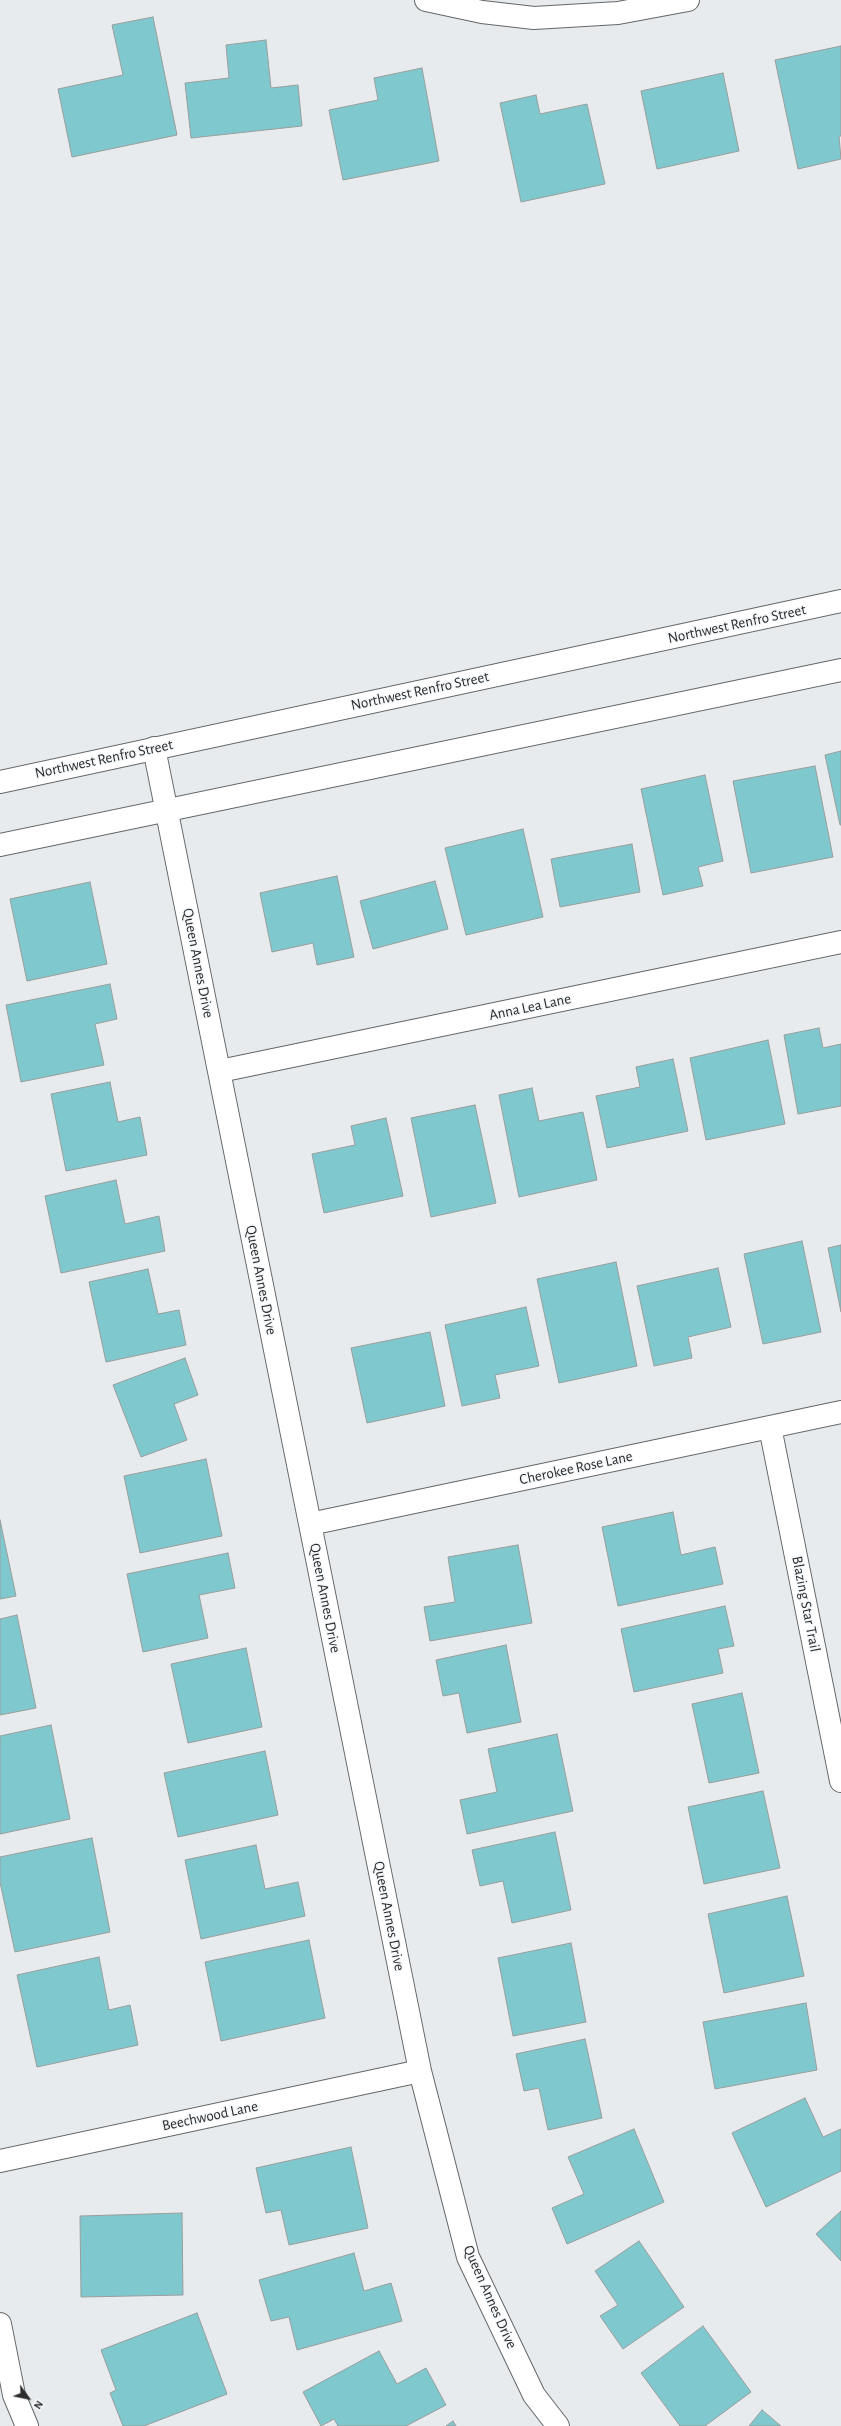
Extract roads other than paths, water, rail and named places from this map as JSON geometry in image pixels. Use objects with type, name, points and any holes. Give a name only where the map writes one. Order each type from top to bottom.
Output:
[{"type":"street","points":[[426,0],[482,12],[534,18],[618,13],[688,0]]},
{"type":"street","name":"Northwest Renfro Street","points":[[0,782],[841,601]]},
{"type":"street","points":[[0,845],[841,670]]},
{"type":"street","name":"Queen Annes Drive","points":[[154,748],[420,2071],[468,2257],[534,2395],[558,2426]]},
{"type":"street","name":"Anna Lea Lane","points":[[220,1072],[841,942]]},
{"type":"street","name":"Cherokee Rose Lane","points":[[310,1524],[841,1412]]},
{"type":"street","name":"Blazing Star Trail","points":[[770,1427],[841,1781]]},
{"type":"street","name":"Beechwood Lane","points":[[0,2161],[420,2071]]},
{"type":"street","points":[[0,2324],[14,2395],[27,2426]]}]
